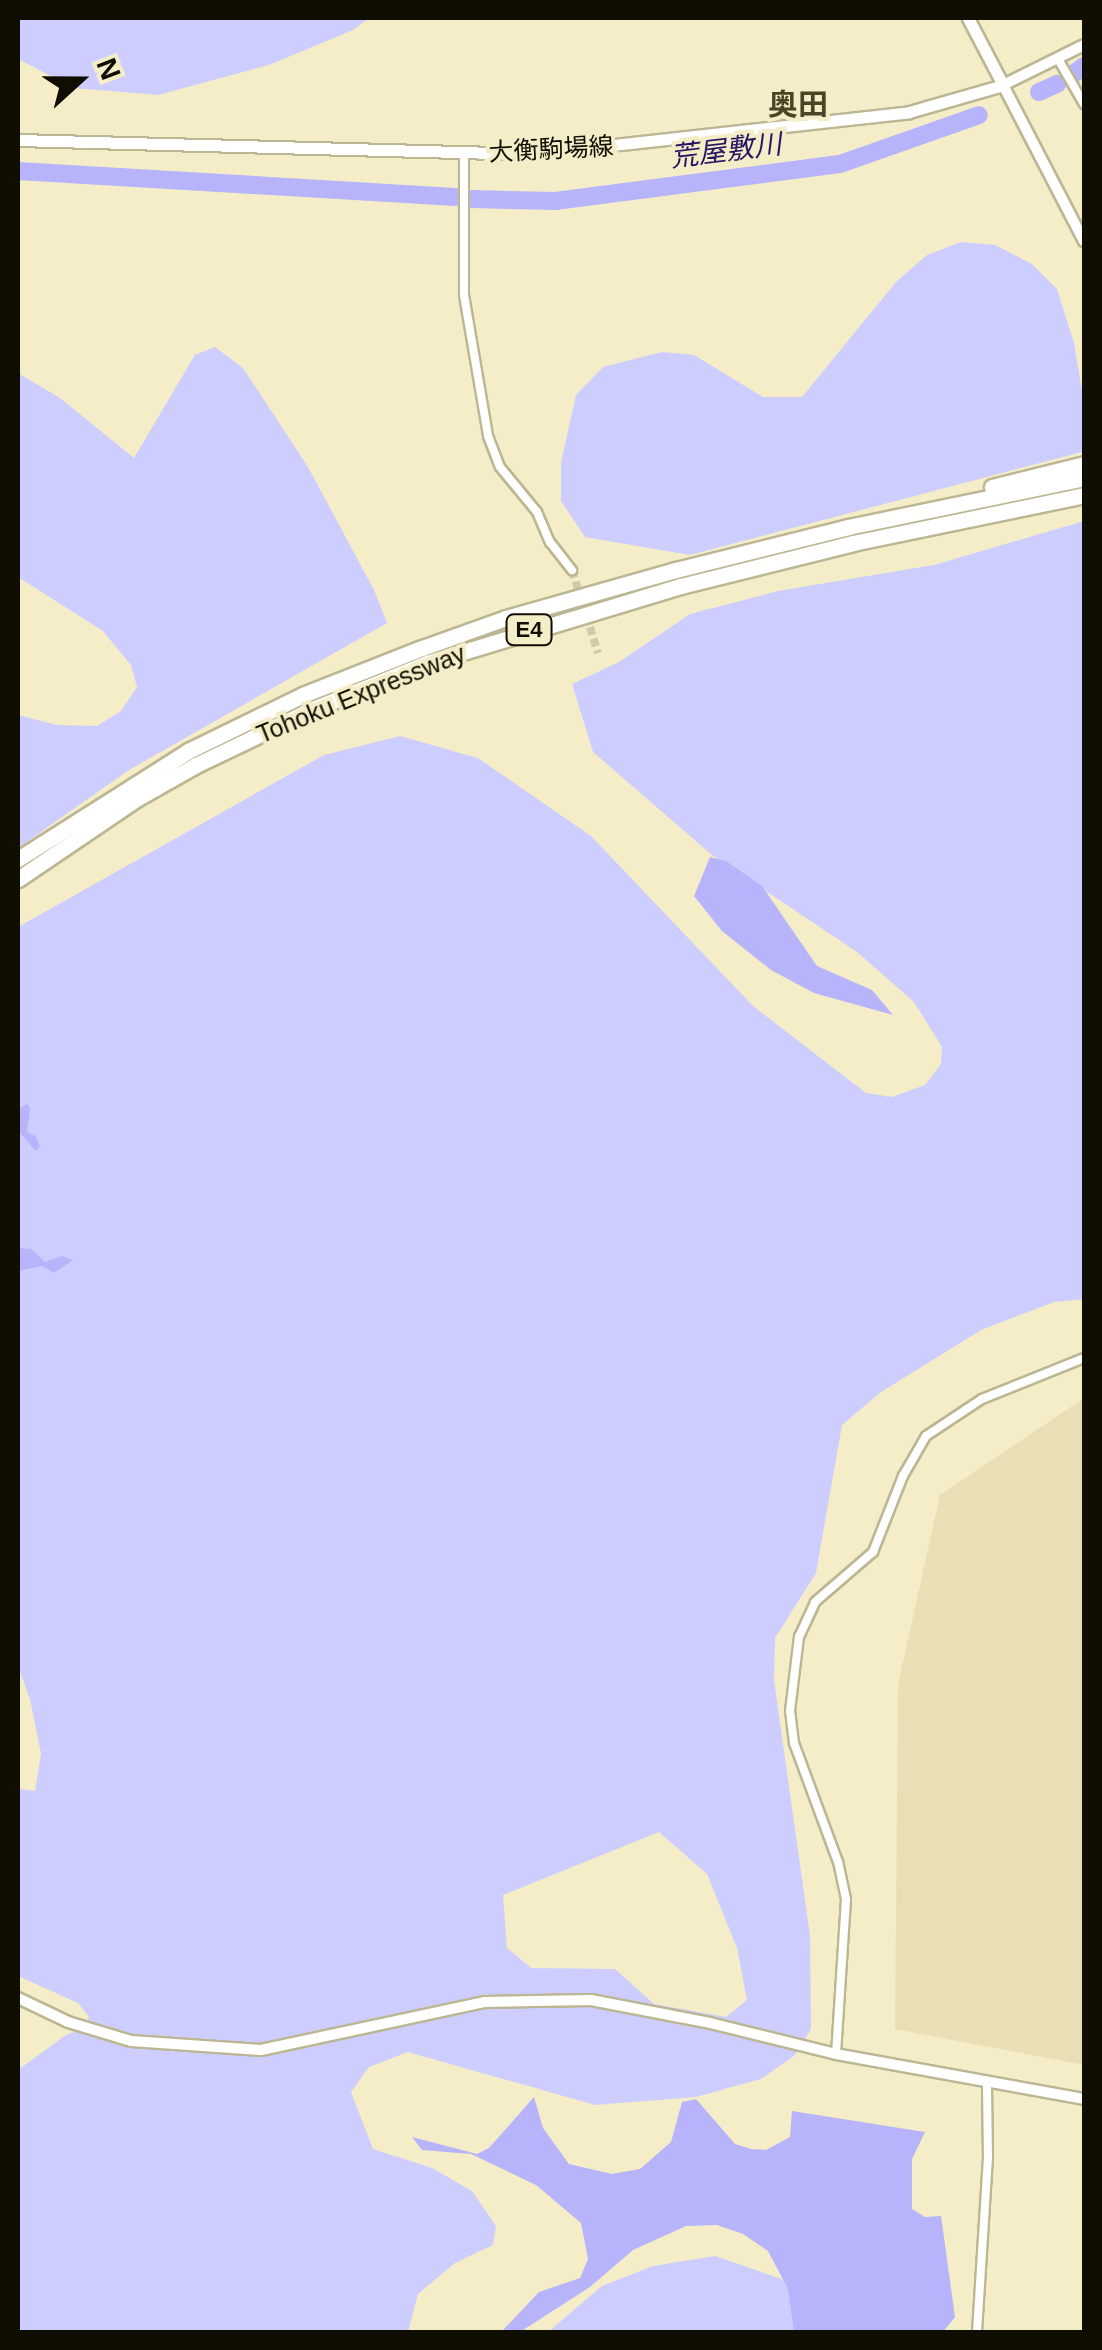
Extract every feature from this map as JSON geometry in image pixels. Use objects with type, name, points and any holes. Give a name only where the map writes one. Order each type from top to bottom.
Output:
[{"type":"highway","points":[[848,527],[1084,464]]},
{"type":"highway","name":"Tohoku Expressway","points":[[18,859],[188,751],[359,671],[556,604],[848,527],[1084,478]]},
{"type":"highway","name":"Tohoku Expressway","points":[[18,879],[136,799],[196,765],[313,709],[427,663],[700,582],[854,543],[1084,495]]},
{"type":"main road","points":[[968,18],[1003,84]]},
{"type":"main road","name":"大衡駒場線","points":[[18,140],[531,154],[909,112],[1003,84]]},
{"type":"street","points":[[1084,46],[1003,84],[1084,241]]},
{"type":"street","points":[[1058,59],[1084,104]]},
{"type":"street","points":[[464,153],[464,295],[488,436],[500,467],[530,503],[550,542],[572,570]]},
{"type":"street","points":[[836,2054],[846,1899],[838,1862],[794,1744],[790,1710],[800,1637],[815,1602],[873,1552],[902,1476],[926,1436],[982,1400],[1084,1358]]},
{"type":"street","points":[[18,1998],[68,2022],[131,2041],[261,2050],[484,2002],[590,2000],[836,2054],[1084,2099]]},
{"type":"street","points":[[977,2332],[988,2158],[987,2083]]},
{"type":"shaded area","points":[[18,18],[369,18],[353,30],[269,65],[158,95],[74,88],[18,59]]},
{"type":"shaded area","points":[[961,242],[995,245],[1032,264],[1057,289],[1074,343],[1084,403],[1082,452],[690,555],[585,537],[561,501],[561,462],[576,395],[603,367],[662,352],[694,355],[763,397],[802,397],[896,282],[927,255]]},
{"type":"shaded area","points":[[215,347],[243,368],[308,467],[374,590],[387,623],[129,770],[18,848],[18,715],[57,725],[97,726],[121,711],[137,687],[131,665],[103,631],[18,577],[18,373],[60,398],[134,458],[195,355]]},
{"type":"shaded area","points":[[1084,521],[1084,1299],[1054,1302],[981,1330],[881,1392],[842,1425],[816,1573],[775,1638],[774,1680],[810,1936],[811,2029],[794,2056],[761,2079],[696,2097],[595,2105],[408,2052],[369,2067],[351,2092],[373,2149],[432,2168],[472,2191],[496,2226],[493,2245],[455,2263],[418,2294],[408,2332],[18,2332],[18,2070],[66,2035],[84,2028],[89,2017],[78,2003],[18,1976],[18,1789],[35,1791],[41,1754],[30,1699],[18,1666],[18,927],[324,755],[400,736],[478,758],[591,836],[753,1006],[866,1093],[892,1097],[925,1085],[941,1064],[942,1047],[914,1002],[857,952],[712,855],[593,752],[572,684],[619,662],[690,614],[778,591],[934,565]],"holes":[[[659,1832],[707,1874],[737,1948],[747,2000],[726,2017],[654,2004],[615,1969],[531,1968],[507,1948],[503,1895]]]},
{"type":"shaded area","points":[[710,857],[726,861],[762,886],[817,966],[872,990],[893,1015],[814,993],[771,970],[722,931],[694,896]]},
{"type":"shaded area","points":[[18,1103],[19,1109],[27,1104],[30,1108],[27,1132],[35,1136],[40,1146],[36,1151],[18,1131]]},
{"type":"shaded area","points":[[18,1248],[31,1249],[45,1262],[62,1256],[73,1260],[54,1273],[42,1266],[18,1271]]},
{"type":"shaded area","points":[[1084,1398],[1084,2065],[895,2029],[898,1685],[940,1495]]},
{"type":"shaded area","points":[[534,2097],[543,2128],[569,2164],[612,2174],[640,2169],[671,2142],[682,2102],[696,2099],[735,2144],[751,2149],[766,2150],[790,2137],[792,2111],[925,2132],[912,2159],[912,2209],[925,2217],[941,2216],[955,2317],[943,2332],[794,2332],[788,2289],[768,2251],[743,2234],[717,2225],[686,2226],[633,2250],[590,2287],[520,2332],[501,2332],[539,2292],[580,2278],[588,2259],[581,2223],[536,2185],[471,2154],[422,2150],[412,2137],[477,2154],[489,2148]]},
{"type":"shaded area","points":[[715,2256],[782,2279],[817,2332],[548,2332],[602,2286],[653,2266]]},
{"type":"waterway","name":"荒屋敷川","points":[[1072,75],[1084,66]]},
{"type":"waterway","name":"荒屋敷川","points":[[1039,92],[1057,84]]},
{"type":"waterway","name":"荒屋敷川","points":[[472,199],[555,201],[840,164],[979,115]]},
{"type":"waterway","name":"荒屋敷川","points":[[18,171],[455,197]]},
{"type":"tunnel","points":[[572,570],[598,653]]},
{"type":"district","name":"奥田","points":[[798,105]]}]
